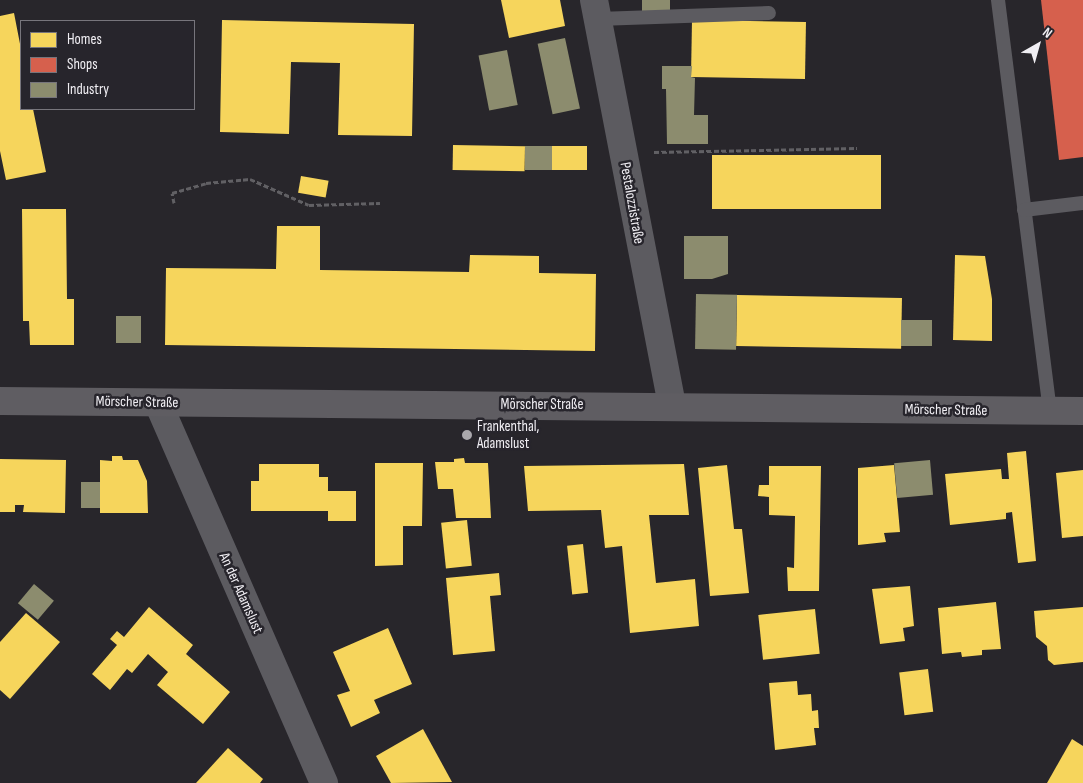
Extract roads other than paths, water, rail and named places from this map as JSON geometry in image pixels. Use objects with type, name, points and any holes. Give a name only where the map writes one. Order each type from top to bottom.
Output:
[{"type":"street","name":"Pestalozzistraße","points":[[596,10],[672,406]]},
{"type":"street","name":"Mörscher Straße","points":[[0,401],[1083,410]]},
{"type":"street","name":"An der Adamslust","points":[[158,403],[324,783]]},
{"type":"lane","points":[[998,0],[1050,411]]},
{"type":"lane","points":[[596,10],[769,13]]},
{"type":"lane","points":[[1024,210],[1083,203]]},
{"type":"place","name":"Frankenthal, Adamslust","points":[[467,435]]}]
